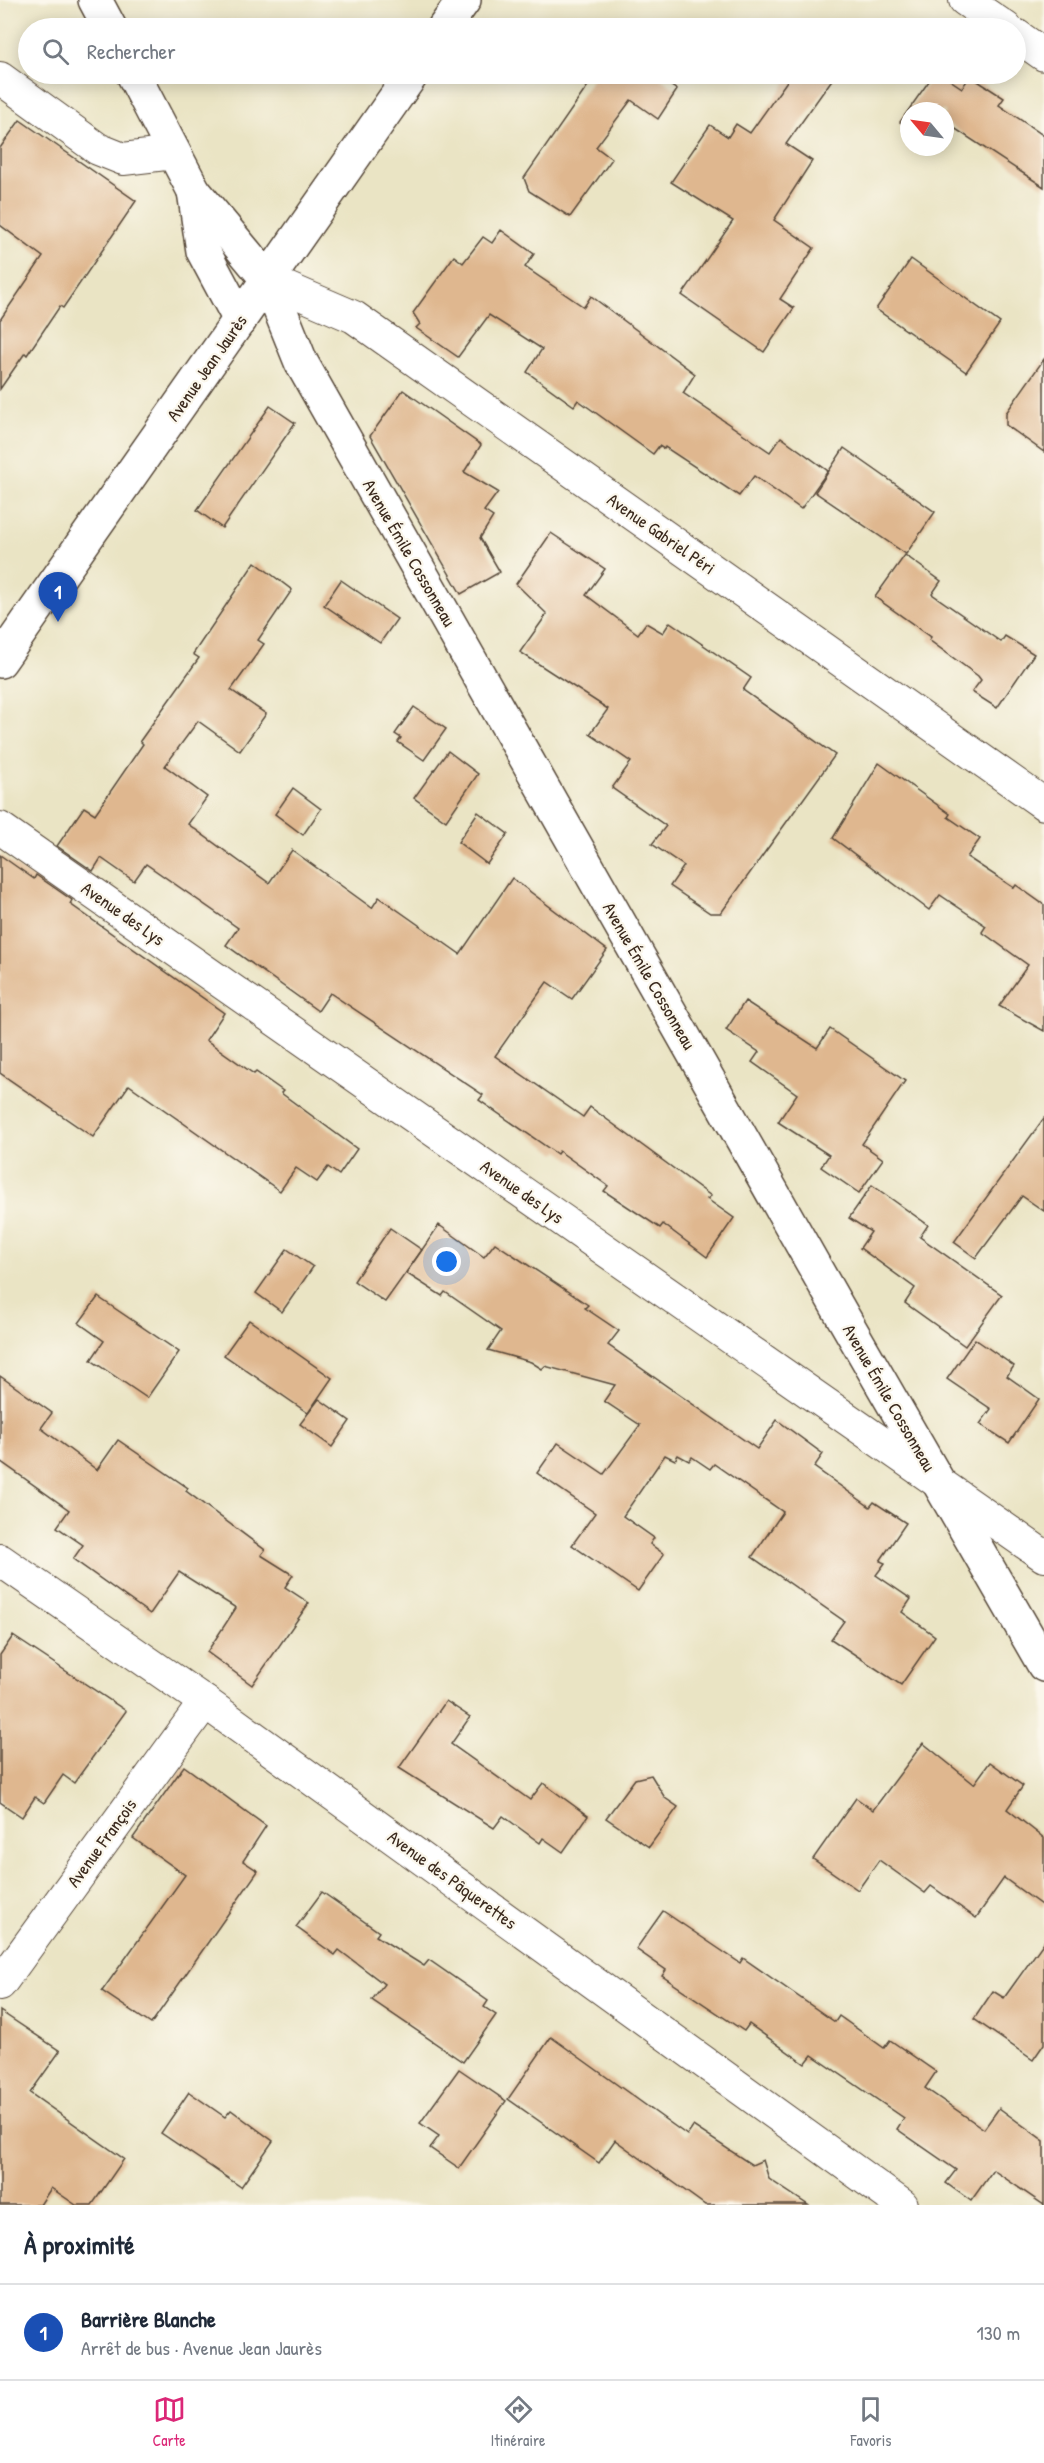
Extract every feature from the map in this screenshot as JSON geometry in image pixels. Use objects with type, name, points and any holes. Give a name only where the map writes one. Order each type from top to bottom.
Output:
[{"type":"street","points":[[95,0],[105,18]]},
{"type":"street","points":[[451,18],[464,0]]},
{"type":"street","points":[[965,0],[991,18]]},
{"type":"street","points":[[1026,42],[1044,55]]},
{"type":"street","points":[[0,78],[98,149],[123,159],[174,153]]},
{"type":"street","points":[[138,84],[194,191],[203,251],[240,321]]},
{"type":"street","name":"Avenue Jean Jaurès","points":[[0,661],[405,84]]},
{"type":"street","name":"Avenue Émile Cossonneau","points":[[194,191],[223,222],[268,280],[301,363],[937,1482],[1044,1665]]},
{"type":"street","name":"Avenue Gabriel Péri","points":[[268,280],[354,317],[1044,804]]},
{"type":"street","name":"Avenue des Lys","points":[[0,828],[1044,1556]]},
{"type":"street","name":"Avenue des Pâquerettes","points":[[0,1560],[205,1702],[902,2205]]},
{"type":"street","name":"Avenue François","points":[[0,1984],[205,1702]]},
{"type":"building","points":[[589,84],[668,84],[677,90],[658,119],[631,100],[596,147],[612,159],[570,217],[529,191],[524,178]]},
{"type":"building","points":[[785,84],[829,84],[786,144],[812,161],[774,220],[814,248],[780,299],[794,308],[764,352],[682,295],[733,221],[671,182],[710,125],[728,137],[736,124],[750,133]]},
{"type":"building","points":[[927,84],[956,84],[962,88],[965,84],[982,84],[1004,98],[999,105],[1044,136],[1044,187],[954,128],[954,102],[914,102]]},
{"type":"building","points":[[20,120],[136,201],[63,308],[60,306],[27,355],[25,353],[0,389],[0,320],[43,257],[0,225],[0,148]]},
{"type":"building","points":[[501,230],[534,254],[525,267],[584,307],[591,296],[695,374],[683,393],[770,452],[781,437],[828,471],[801,509],[754,476],[739,496],[665,447],[664,449],[659,446],[653,454],[578,400],[574,406],[527,372],[542,349],[489,315],[458,357],[416,328],[420,324],[413,313],[454,256],[463,263],[483,237],[492,243]]},
{"type":"building","points":[[911,259],[1000,323],[966,372],[876,309]]},
{"type":"building","points":[[1044,359],[1044,452],[1006,425],[1006,413]]},
{"type":"building","points":[[403,390],[481,445],[464,472],[498,492],[484,511],[493,517],[480,538],[500,572],[461,594],[370,436]]},
{"type":"building","points":[[270,406],[295,423],[222,528],[197,510]]},
{"type":"building","points":[[844,448],[935,512],[906,554],[815,492]]},
{"type":"building","points":[[551,533],[605,569],[586,595],[638,634],[646,623],[663,633],[670,622],[751,678],[743,690],[835,755],[721,913],[710,913],[670,886],[684,866],[652,844],[666,826],[612,788],[631,762],[590,734],[608,709],[520,652],[547,614],[516,584]]},
{"type":"building","points":[[905,555],[941,581],[932,594],[1001,642],[1005,636],[1034,654],[997,708],[972,692],[981,680],[978,676],[929,640],[931,637],[875,597]]},
{"type":"building","points":[[255,562],[292,590],[258,640],[264,644],[231,690],[266,714],[240,751],[198,721],[165,766],[207,797],[188,824],[269,883],[292,850],[372,908],[379,897],[460,954],[512,878],[607,950],[572,999],[547,982],[495,1056],[583,1117],[590,1107],[711,1196],[707,1199],[734,1218],[707,1257],[663,1224],[660,1228],[604,1191],[608,1186],[559,1151],[557,1154],[479,1100],[483,1095],[330,993],[318,1011],[226,945],[238,928],[146,864],[134,881],[101,858],[93,871],[57,846],[84,807],[95,814],[143,744],[140,741],[199,658],[193,654]]},
{"type":"building","points":[[341,580],[397,619],[380,643],[324,605]]},
{"type":"building","points":[[414,707],[446,729],[424,760],[398,742],[401,738],[395,734]]},
{"type":"building","points":[[448,751],[478,774],[446,821],[414,798]]},
{"type":"building","points":[[879,763],[950,814],[948,817],[980,839],[967,857],[1014,888],[1016,885],[1044,905],[1044,1031],[999,1006],[1028,965],[982,932],[986,926],[940,895],[929,910],[833,838]]},
{"type":"building","points":[[293,788],[321,809],[303,835],[275,814]]},
{"type":"building","points":[[478,812],[508,834],[487,864],[458,842]]},
{"type":"building","points":[[0,855],[34,879],[36,875],[72,900],[70,904],[224,1013],[206,1040],[254,1074],[256,1072],[283,1091],[281,1093],[357,1149],[339,1175],[328,1167],[317,1182],[296,1168],[280,1191],[129,1085],[93,1137],[0,1073]]},
{"type":"building","points":[[745,1001],[817,1048],[830,1029],[905,1081],[862,1144],[883,1159],[859,1193],[821,1167],[829,1155],[778,1122],[797,1094],[752,1062],[759,1052],[726,1030]]},
{"type":"building","points":[[1044,1118],[1044,1211],[1022,1196],[976,1258],[954,1242]]},
{"type":"building","points":[[872,1185],[928,1225],[920,1237],[1002,1295],[965,1346],[905,1303],[915,1288],[860,1248],[871,1232],[849,1218]]},
{"type":"building","points":[[439,1225],[484,1257],[495,1243],[588,1305],[585,1308],[619,1331],[608,1345],[757,1449],[777,1420],[823,1454],[814,1467],[870,1507],[874,1502],[906,1523],[880,1561],[885,1563],[876,1575],[911,1599],[902,1612],[935,1636],[901,1685],[831,1639],[844,1621],[752,1557],[783,1512],[714,1464],[710,1469],[692,1457],[689,1461],[678,1455],[675,1460],[665,1455],[623,1516],[654,1538],[650,1544],[664,1554],[638,1591],[572,1545],[595,1513],[537,1473],[558,1443],[604,1474],[640,1425],[604,1401],[615,1385],[545,1366],[542,1369],[531,1362],[488,1350],[501,1331],[445,1292],[442,1296],[406,1273]]},
{"type":"building","points":[[390,1228],[422,1250],[385,1302],[354,1281]]},
{"type":"building","points":[[287,1249],[313,1267],[282,1312],[256,1293]]},
{"type":"building","points":[[98,1297],[179,1352],[147,1398],[91,1360],[104,1341],[79,1323]]},
{"type":"building","points":[[249,1320],[332,1378],[308,1413],[224,1355]]},
{"type":"building","points":[[975,1339],[1014,1366],[1007,1376],[1039,1399],[1009,1443],[980,1424],[991,1409],[947,1379]]},
{"type":"building","points":[[0,1376],[52,1413],[41,1428],[97,1470],[118,1440],[188,1488],[186,1491],[265,1550],[261,1555],[293,1575],[285,1587],[309,1603],[252,1685],[207,1652],[236,1608],[179,1572],[150,1614],[73,1559],[83,1545],[57,1527],[69,1510],[0,1461]]},
{"type":"building","points":[[319,1399],[350,1421],[332,1447],[300,1424]]},
{"type":"building","points":[[13,1636],[126,1711],[74,1783],[63,1775],[44,1803],[35,1797],[22,1817],[0,1802],[0,1655]]},
{"type":"building","points":[[446,1701],[470,1717],[451,1744],[530,1800],[543,1783],[588,1816],[563,1852],[543,1838],[540,1843],[503,1816],[494,1828],[399,1768]]},
{"type":"building","points":[[923,1743],[974,1784],[990,1762],[1023,1786],[1007,1809],[1044,1838],[1044,1907],[1004,1878],[976,1918],[931,1886],[925,1893],[879,1860],[858,1890],[813,1859],[856,1798],[873,1810]]},
{"type":"building","points":[[184,1766],[266,1826],[243,1861],[258,1871],[151,2024],[102,1991],[185,1875],[133,1838]]},
{"type":"building","points":[[651,1775],[665,1798],[678,1807],[649,1847],[606,1818],[635,1779]]},
{"type":"building","points":[[322,1892],[379,1932],[376,1936],[424,1966],[429,1960],[488,2001],[484,2007],[496,2015],[463,2062],[372,2000],[384,1984],[339,1950],[335,1955],[296,1927]]},
{"type":"building","points":[[663,1911],[740,1963],[743,1958],[835,2022],[839,2016],[884,2048],[890,2040],[936,2072],[925,2088],[984,2129],[999,2108],[1044,2141],[1044,2205],[993,2170],[971,2201],[946,2183],[956,2170],[897,2129],[904,2118],[812,2055],[805,2064],[749,2024],[744,2031],[662,1976],[666,1970],[636,1949]]},
{"type":"building","points":[[1044,1942],[1044,2044],[1033,2060],[974,2019],[993,1991],[1004,1998]]},
{"type":"building","points":[[0,2011],[60,2051],[30,2093],[124,2159],[92,2205],[76,2205],[51,2188],[40,2205],[0,2205]]},
{"type":"building","points":[[551,2037],[687,2135],[693,2126],[752,2165],[763,2160],[769,2179],[808,2205],[705,2205],[615,2140],[599,2163],[508,2099]]},
{"type":"building","points":[[459,2069],[506,2101],[459,2168],[430,2148],[439,2136],[420,2123]]},
{"type":"building","points":[[189,2092],[225,2117],[231,2110],[273,2141],[241,2187],[161,2133]]},
{"type":"place","name":"Barrière Blanche","points":[[58,622]]}]
